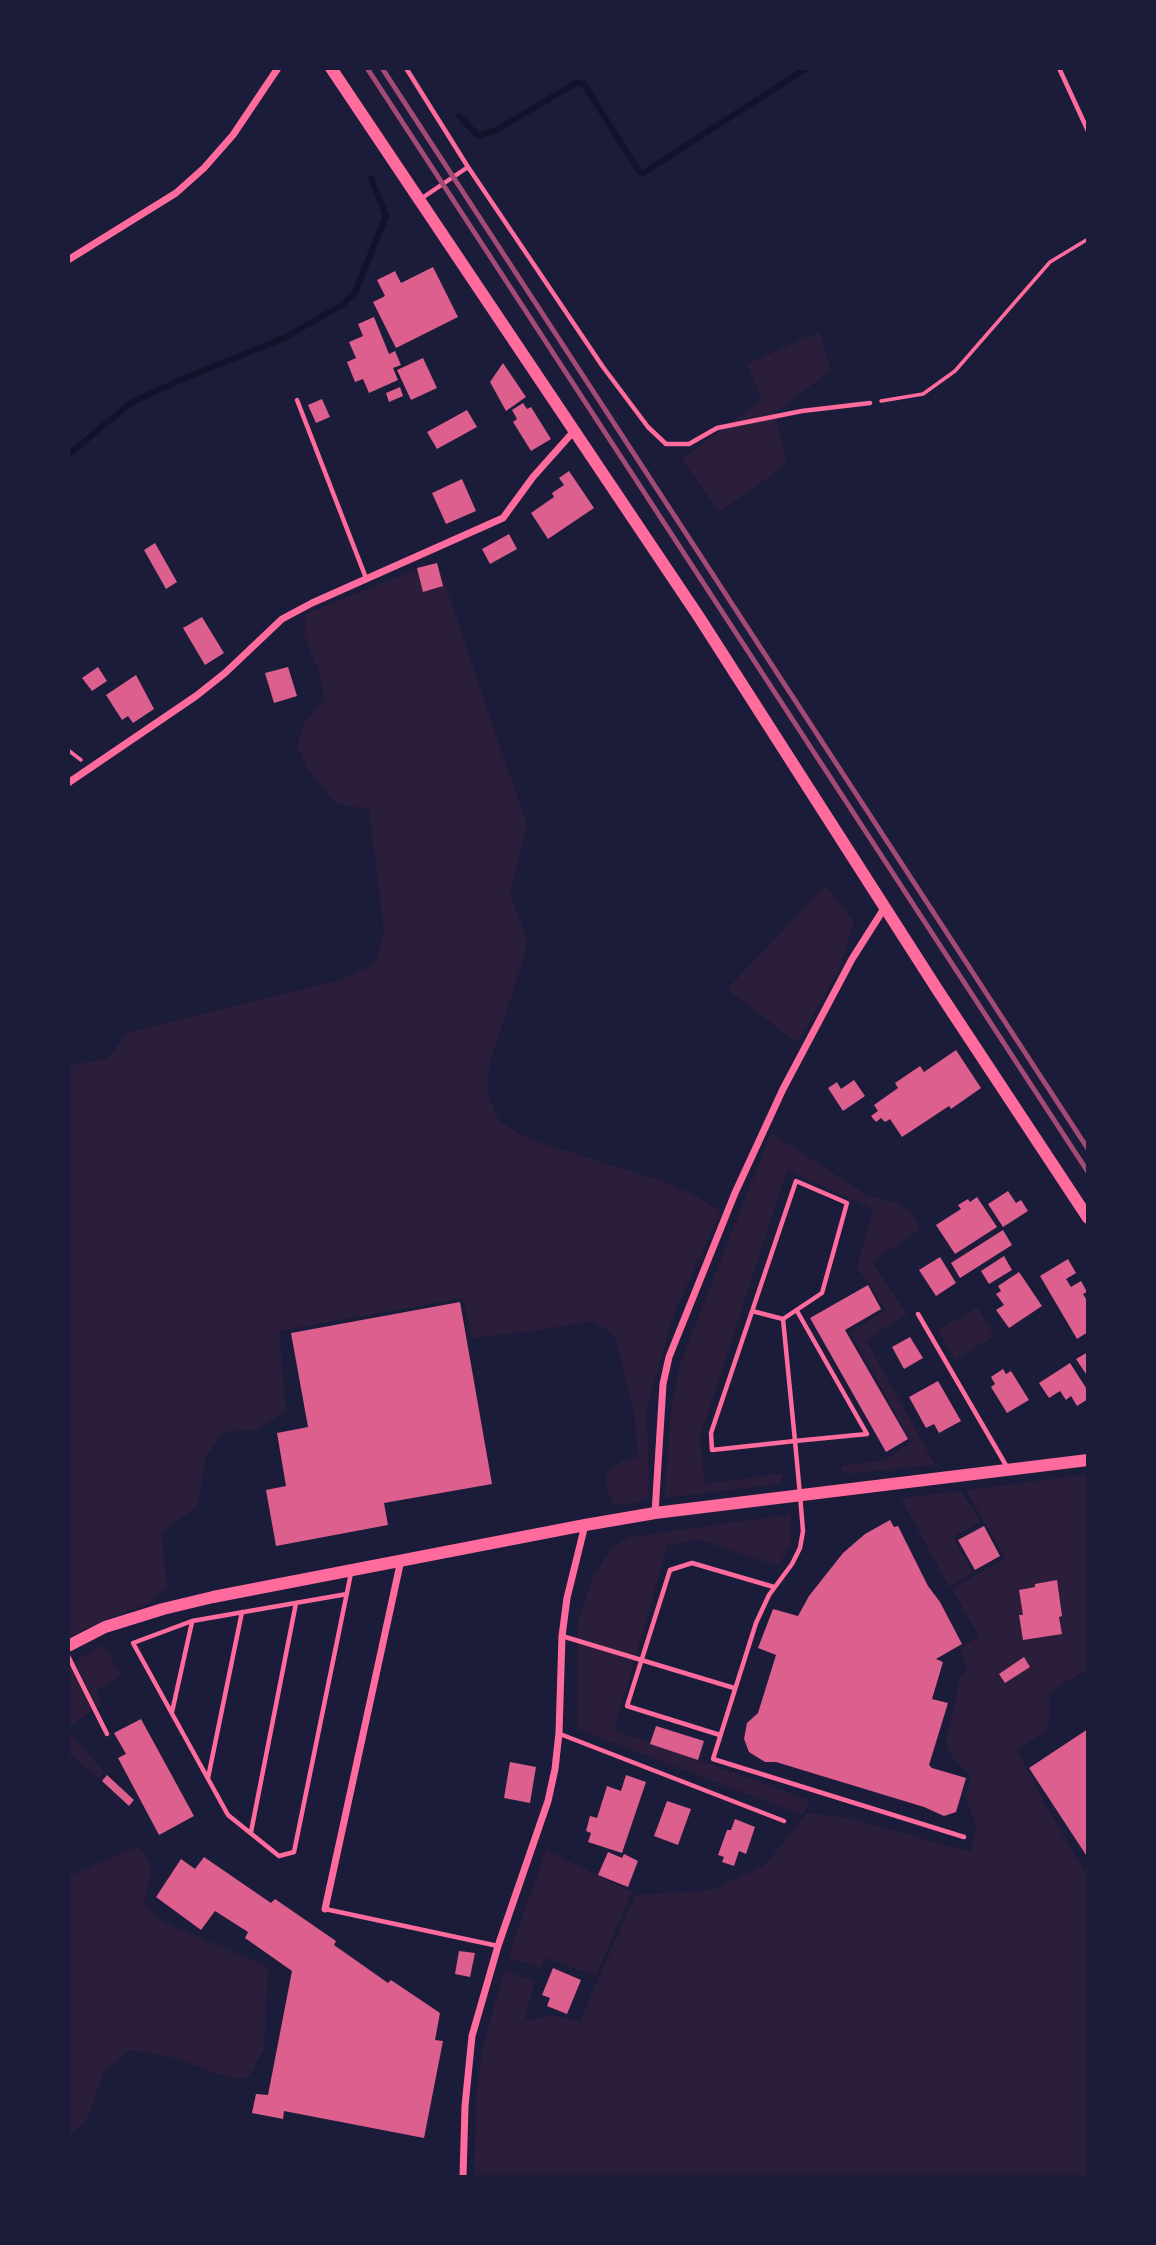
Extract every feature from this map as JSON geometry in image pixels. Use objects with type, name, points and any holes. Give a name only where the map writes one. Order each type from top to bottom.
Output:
[{"type":"main road","points":[[331,68],[699,617],[1088,1218]]},
{"type":"main road","points":[[68,1646],[106,1627],[163,1609],[402,1559],[585,1525],[655,1513],[1088,1460]]},
{"type":"street","points":[[68,260],[176,194],[204,169],[233,135],[278,68]]},
{"type":"street","points":[[68,783],[196,696],[225,673],[282,619],[366,578],[503,518],[533,477],[575,431]]},
{"type":"street","points":[[655,1513],[663,1384],[668,1357],[735,1193],[783,1089],[852,959],[885,907]]},
{"type":"street","points":[[463,2177],[472,2036],[498,1946],[548,1801],[559,1733],[562,1636],[567,1598],[585,1525]]},
{"type":"street","points":[[326,1909],[402,1559]]},
{"type":"lane","points":[[406,68],[468,167],[603,368],[648,427],[666,444],[689,444],[717,428],[802,411],[870,403]]},
{"type":"lane","points":[[1059,68],[1088,131]]},
{"type":"lane","points":[[419,200],[468,167]]},
{"type":"lane","points":[[297,400],[366,578]]},
{"type":"lane","points":[[752,1311],[783,1319],[822,1293],[848,1203],[796,1181],[752,1311],[711,1433],[712,1450],[867,1434],[797,1311]]},
{"type":"lane","points":[[918,1314],[1009,1471]]},
{"type":"lane","points":[[783,1319],[803,1531],[800,1548],[792,1564],[774,1587],[756,1623],[713,1759],[964,1837]]},
{"type":"lane","points":[[720,1735],[627,1706],[670,1570],[692,1563],[774,1587]]},
{"type":"lane","points":[[347,1594],[192,1621],[133,1643],[228,1815],[279,1856],[294,1852],[347,1594],[352,1569]]},
{"type":"lane","points":[[251,1833],[296,1603]]},
{"type":"lane","points":[[208,1778],[242,1612]]},
{"type":"lane","points":[[172,1714],[192,1621]]},
{"type":"lane","points":[[562,1636],[734,1688]]},
{"type":"lane","points":[[68,1656],[107,1734]]},
{"type":"lane","points":[[559,1733],[784,1821]]},
{"type":"lane","points":[[326,1909],[498,1946]]},
{"type":"path","points":[[870,403],[923,394],[955,371],[1050,262],[1088,239]]},
{"type":"shaded area","points":[[819,332],[831,370],[775,413],[787,464],[719,512],[682,459],[762,400],[747,364]]},
{"type":"shaded area","points":[[437,561],[527,825],[510,895],[527,938],[524,958],[489,1065],[488,1096],[499,1121],[529,1139],[665,1182],[721,1211],[673,1316],[647,1408],[649,1497],[630,1504],[613,1504],[607,1490],[607,1472],[621,1462],[638,1457],[635,1418],[615,1336],[594,1321],[472,1338],[463,1298],[279,1331],[286,1411],[255,1430],[223,1432],[205,1459],[198,1505],[162,1533],[167,1588],[146,1605],[68,1637],[68,1066],[108,1058],[128,1032],[336,981],[375,964],[384,931],[369,810],[336,803],[308,770],[297,745],[305,722],[324,699],[320,673],[304,636],[306,614]]},
{"type":"shaded area","points":[[826,885],[854,922],[839,970],[797,1043],[727,989]]},
{"type":"shaded area","points":[[771,1133],[865,1194],[898,1204],[911,1212],[921,1229],[872,1261],[907,1314],[866,1340],[935,1465],[844,1474],[840,1466],[886,1460],[911,1442],[850,1332],[886,1310],[857,1267],[873,1209],[787,1170],[700,1437],[705,1484],[783,1473],[780,1484],[664,1498],[672,1404],[681,1361]]},
{"type":"shaded area","points":[[977,1307],[994,1336],[955,1360],[938,1330]]},
{"type":"shaded area","points":[[1088,1474],[1088,1669],[1049,1692],[1050,1717],[1045,1733],[1017,1749],[1046,1806],[1088,1877],[1088,2177],[474,2177],[476,2099],[483,2047],[504,1971],[535,1981],[524,2022],[550,2015],[580,2021],[635,1895],[712,1890],[766,1864],[807,1813],[850,1818],[970,1852],[977,1828],[965,1797],[971,1776],[953,1759],[946,1742],[960,1678],[967,1668],[960,1648],[979,1636],[952,1589],[1005,1558],[966,1490]]},
{"type":"shaded area","points":[[961,1491],[980,1522],[953,1537],[973,1573],[949,1587],[901,1498]]},
{"type":"shaded area","points":[[791,1514],[791,1545],[777,1566],[700,1540],[668,1545],[614,1730],[810,1800],[802,1815],[577,1729],[578,1622],[593,1577],[613,1546],[630,1537]]},
{"type":"shaded area","points":[[103,1645],[122,1676],[96,1690],[101,1705],[68,1728],[68,1664]]},
{"type":"shaded area","points":[[68,1730],[105,1773],[98,1778],[68,1753]]},
{"type":"shaded area","points":[[139,1846],[152,1867],[144,1904],[162,1921],[268,1967],[264,2049],[248,2078],[230,2078],[168,2056],[128,2050],[103,2074],[87,2120],[68,2136],[68,1876]]},
{"type":"shaded area","points":[[546,1850],[632,1892],[596,1976],[545,1958],[541,1968],[508,1957]]},
{"type":"building","points":[[433,267],[458,317],[396,348],[373,302],[385,296],[377,280],[395,271],[401,283]]},
{"type":"building","points":[[374,317],[389,354],[395,351],[401,365],[393,368],[398,380],[369,393],[363,379],[355,382],[347,362],[356,358],[349,342],[363,336],[358,324]]},
{"type":"building","points":[[423,358],[437,388],[411,400],[397,370]]},
{"type":"building","points":[[503,363],[526,397],[506,411],[490,382]]},
{"type":"building","points":[[400,387],[403,396],[389,402],[386,393]]},
{"type":"building","points":[[322,399],[330,417],[316,423],[308,405]]},
{"type":"building","points":[[523,403],[527,409],[531,407],[551,439],[531,451],[513,422],[517,419],[512,410]]},
{"type":"building","points":[[467,410],[477,427],[437,449],[427,432]]},
{"type":"building","points":[[569,471],[594,508],[548,539],[531,513],[554,497],[552,493],[564,485],[559,478]]},
{"type":"building","points":[[462,479],[476,511],[446,524],[432,493]]},
{"type":"building","points":[[509,534],[517,549],[490,564],[482,549]]},
{"type":"building","points":[[155,543],[177,582],[166,589],[144,550]]},
{"type":"building","points":[[437,563],[443,586],[423,592],[417,568]]},
{"type":"building","points":[[202,617],[224,653],[205,665],[183,628]]},
{"type":"building","points":[[98,667],[107,681],[92,691],[82,678]]},
{"type":"building","points":[[288,667],[297,696],[274,703],[265,673]]},
{"type":"building","points":[[136,675],[154,709],[133,723],[128,716],[122,720],[106,695]]},
{"type":"building","points":[[956,1050],[981,1088],[902,1137],[890,1119],[885,1122],[881,1118],[876,1122],[871,1116],[878,1111],[874,1105],[898,1088],[895,1083],[920,1066],[924,1072]]},
{"type":"building","points":[[854,1080],[865,1096],[843,1111],[828,1088],[837,1082],[841,1089]]},
{"type":"building","points":[[1008,1191],[1016,1203],[1021,1200],[1028,1211],[1003,1227],[988,1204]]},
{"type":"building","points":[[977,1197],[997,1227],[955,1254],[936,1225],[961,1209],[958,1205]]},
{"type":"building","points":[[1003,1230],[1012,1245],[960,1278],[951,1263]]},
{"type":"building","points":[[1004,1256],[1012,1270],[989,1284],[981,1271]]},
{"type":"building","points":[[940,1257],[956,1283],[936,1296],[919,1270]]},
{"type":"building","points":[[1068,1259],[1076,1273],[1066,1279],[1071,1287],[1081,1281],[1087,1292],[1083,1294],[1088,1302],[1088,1332],[1077,1339],[1040,1276]]},
{"type":"building","points":[[1019,1272],[1042,1306],[1009,1328],[996,1310],[1004,1305],[996,1294],[1001,1291],[998,1286]]},
{"type":"building","points":[[868,1285],[881,1309],[845,1330],[908,1439],[886,1452],[810,1318]]},
{"type":"building","points":[[460,1302],[492,1484],[384,1503],[388,1525],[276,1546],[266,1490],[286,1486],[277,1433],[308,1427],[291,1333]]},
{"type":"building","points":[[910,1337],[923,1358],[904,1369],[892,1347]]},
{"type":"building","points":[[1088,1352],[1088,1377],[1076,1359]]},
{"type":"building","points":[[1070,1363],[1088,1391],[1088,1399],[1077,1406],[1071,1396],[1066,1400],[1060,1391],[1049,1398],[1039,1383]]},
{"type":"building","points":[[1003,1369],[1006,1374],[1011,1371],[1029,1400],[1007,1413],[991,1387],[995,1384],[991,1377]]},
{"type":"building","points":[[938,1381],[961,1421],[939,1433],[934,1424],[926,1428],[909,1397]]},
{"type":"building","points":[[890,1520],[894,1527],[898,1526],[928,1586],[940,1602],[962,1644],[936,1659],[943,1662],[932,1699],[948,1703],[929,1765],[966,1778],[956,1812],[944,1816],[924,1807],[776,1762],[765,1762],[749,1752],[744,1739],[747,1723],[758,1713],[776,1655],[758,1648],[773,1609],[798,1616],[809,1596],[843,1553],[865,1534]]},
{"type":"building","points":[[984,1526],[1000,1556],[975,1570],[958,1540]]},
{"type":"building","points":[[1057,1580],[1062,1634],[1023,1640],[1019,1590]]},
{"type":"building","points":[[1024,1657],[1030,1667],[1005,1683],[999,1674]]},
{"type":"building","points":[[141,1719],[194,1816],[159,1835],[118,1758],[126,1754],[114,1733]]},
{"type":"building","points":[[656,1726],[704,1741],[698,1760],[650,1744]]},
{"type":"building","points":[[1088,1729],[1088,1858],[1029,1768]]},
{"type":"building","points":[[510,1762],[536,1767],[530,1803],[504,1798]]},
{"type":"building","points":[[107,1775],[134,1800],[129,1806],[102,1781]]},
{"type":"building","points":[[626,1775],[646,1782],[622,1853],[588,1842],[591,1833],[586,1831],[590,1816],[597,1818],[607,1786],[621,1791]]},
{"type":"building","points":[[667,1801],[691,1809],[678,1845],[654,1836]]},
{"type":"building","points":[[735,1819],[755,1827],[746,1854],[739,1851],[734,1866],[722,1862],[724,1857],[718,1855],[727,1830],[731,1830]]},
{"type":"building","points":[[608,1852],[622,1858],[624,1854],[638,1861],[628,1887],[598,1875]]},
{"type":"building","points":[[204,1857],[271,1903],[275,1899],[336,1941],[334,1945],[388,1983],[391,1980],[440,2013],[435,2040],[443,2041],[424,2138],[284,2111],[283,2119],[252,2113],[256,2094],[268,2095],[292,1971],[245,1938],[248,1932],[215,1911],[201,1930],[156,1897],[181,1859],[195,1869]]},
{"type":"building","points":[[459,1951],[475,1953],[470,1977],[455,1974]]},
{"type":"building","points":[[553,1968],[581,1980],[567,2014],[547,2006],[550,1998],[542,1995]]},
{"type":"waterway","points":[[459,116],[478,136],[498,129],[576,83],[583,83],[639,171],[643,173],[807,68]]},
{"type":"waterway","points":[[68,455],[132,402],[284,338],[342,305],[355,292],[386,216],[371,178]]},
{"type":"railway","points":[[367,68],[1088,1172]]},
{"type":"railway","points":[[382,68],[1088,1149]]}]
